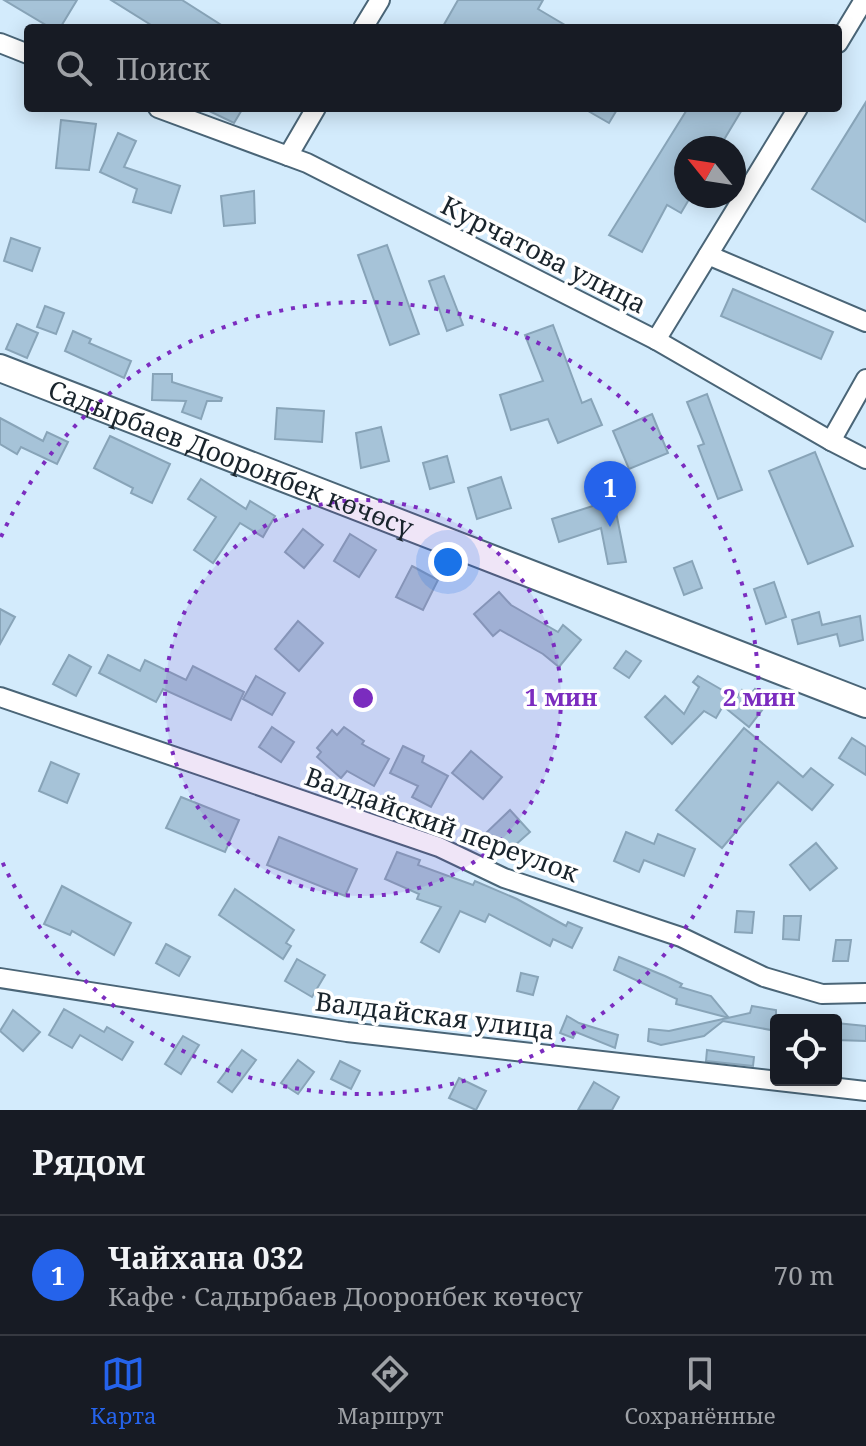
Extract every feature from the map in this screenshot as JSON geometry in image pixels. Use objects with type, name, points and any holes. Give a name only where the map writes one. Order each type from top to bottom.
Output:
[{"type":"main road","name":"Садырбаев Дооронбек көчөсү","points":[[0,368],[866,704]]},
{"type":"street","points":[[365,24],[380,0]]},
{"type":"street","points":[[842,36],[864,0]]},
{"type":"street","points":[[0,43],[24,52]]},
{"type":"street","name":"Курчатова улица","points":[[169,112],[288,156],[656,340],[866,459]]},
{"type":"street","points":[[288,156],[314,112]]},
{"type":"street","points":[[656,340],[796,112]]},
{"type":"street","points":[[708,255],[866,322]]},
{"type":"street","points":[[831,441],[866,379]]},
{"type":"street","name":"Валдайский переулок","points":[[0,697],[439,847],[504,878],[681,937],[764,977],[822,994],[866,993]]},
{"type":"street","name":"Валдайская улица","points":[[0,978],[347,1032],[866,1091]]},
{"type":"building","points":[[4,0],[77,0],[62,24],[44,24]]},
{"type":"building","points":[[111,0],[182,0],[220,24],[150,24]]},
{"type":"building","points":[[458,0],[543,0],[538,9],[563,24],[444,24]]},
{"type":"building","points":[[866,102],[866,222],[812,189]]},
{"type":"building","points":[[211,112],[241,112],[234,123]]},
{"type":"building","points":[[590,112],[616,112],[609,123]]},
{"type":"building","points":[[686,112],[741,112],[726,136],[674,136],[674,208],[684,208],[681,213],[667,205],[642,252],[609,235]]},
{"type":"building","points":[[61,120],[96,124],[89,170],[56,168]]},
{"type":"building","points":[[118,133],[136,141],[124,167],[180,186],[171,213],[133,202],[137,189],[100,172]]},
{"type":"building","points":[[254,191],[255,223],[224,226],[221,196]]},
{"type":"building","points":[[11,238],[40,248],[32,271],[4,261]]},
{"type":"building","points":[[387,245],[419,334],[390,345],[358,255]]},
{"type":"building","points":[[444,276],[463,325],[447,331],[429,281]]},
{"type":"building","points":[[733,289],[833,332],[821,359],[721,316]]},
{"type":"building","points":[[45,306],[64,313],[56,334],[37,327]]},
{"type":"building","points":[[17,324],[38,333],[27,358],[6,349]]},
{"type":"building","points":[[553,325],[582,403],[591,399],[602,425],[558,443],[548,419],[511,430],[500,395],[543,381],[525,335]]},
{"type":"building","points":[[73,331],[91,339],[89,343],[131,361],[124,378],[65,351]]},
{"type":"building","points":[[153,374],[172,374],[172,382],[222,398],[221,401],[207,401],[201,419],[182,412],[186,401],[152,400]]},
{"type":"building","points":[[707,394],[742,490],[718,499],[698,446],[704,444],[687,402]]},
{"type":"building","points":[[277,408],[324,411],[322,442],[275,439]]},
{"type":"building","points":[[652,414],[668,453],[629,469],[613,431]]},
{"type":"building","points":[[0,418],[43,441],[47,432],[68,442],[57,464],[21,447],[17,454],[0,444]]},
{"type":"building","points":[[381,427],[389,461],[361,468],[356,433]]},
{"type":"building","points":[[110,436],[170,464],[152,503],[131,493],[133,488],[94,468]]},
{"type":"building","points":[[815,452],[853,546],[808,564],[769,471]]},
{"type":"building","points":[[447,456],[454,482],[430,489],[423,463]]},
{"type":"building","points":[[626,470],[629,489],[612,492],[626,562],[608,564],[601,528],[559,542],[552,519],[596,505],[590,477]]},
{"type":"building","points":[[501,477],[511,508],[477,519],[468,488]]},
{"type":"building","points":[[201,479],[246,509],[250,501],[275,516],[263,537],[240,523],[213,563],[194,550],[216,517],[188,499]]},
{"type":"building","points":[[303,529],[323,545],[304,568],[285,552]]},
{"type":"building","points":[[350,534],[376,550],[359,577],[334,561]]},
{"type":"building","points":[[692,561],[702,588],[684,595],[674,568]]},
{"type":"building","points":[[412,566],[438,580],[423,610],[396,597]]},
{"type":"building","points":[[774,582],[786,617],[766,624],[754,589]]},
{"type":"building","points":[[499,592],[511,605],[558,632],[563,625],[581,640],[559,667],[543,654],[500,630],[493,636],[474,614]]},
{"type":"building","points":[[0,609],[15,617],[0,644]]},
{"type":"building","points":[[819,612],[822,625],[860,616],[863,640],[840,646],[837,634],[798,644],[792,620]]},
{"type":"building","points":[[298,621],[323,643],[299,671],[275,649]]},
{"type":"building","points":[[626,651],[641,661],[629,678],[614,668]]},
{"type":"building","points":[[69,655],[91,667],[76,696],[53,684]]},
{"type":"building","points":[[108,655],[140,671],[145,660],[186,680],[193,666],[244,692],[231,720],[163,689],[156,702],[99,673]]},
{"type":"building","points":[[256,676],[285,693],[272,715],[243,699]]},
{"type":"building","points":[[698,676],[736,698],[742,690],[749,696],[755,689],[769,701],[749,727],[723,706],[716,718],[704,711],[672,744],[645,717],[665,696],[684,714],[699,687],[693,682]]},
{"type":"building","points":[[272,727],[294,742],[281,762],[259,747]]},
{"type":"building","points":[[344,727],[364,741],[362,744],[389,759],[374,786],[347,771],[341,778],[317,757],[321,752],[317,748],[332,730],[337,735]]},
{"type":"building","points":[[744,728],[803,777],[811,768],[833,785],[812,810],[778,782],[722,848],[676,810]]},
{"type":"building","points":[[852,738],[866,747],[866,775],[839,758]]},
{"type":"building","points":[[403,746],[424,756],[422,762],[448,776],[431,807],[412,797],[418,786],[390,773]]},
{"type":"building","points":[[471,751],[502,777],[483,799],[452,773]]},
{"type":"building","points":[[51,762],[79,774],[67,803],[39,791]]},
{"type":"building","points":[[181,797],[239,820],[225,852],[166,828]]},
{"type":"building","points":[[510,810],[530,832],[505,854],[486,833]]},
{"type":"building","points":[[626,832],[654,844],[658,834],[695,849],[684,876],[644,860],[639,872],[614,861]]},
{"type":"building","points":[[279,837],[357,869],[345,896],[267,865]]},
{"type":"building","points":[[816,843],[837,868],[810,890],[790,865]]},
{"type":"building","points":[[397,852],[420,860],[418,865],[473,885],[475,881],[517,899],[566,926],[568,922],[582,928],[572,948],[553,939],[550,946],[489,914],[485,922],[460,911],[439,952],[421,942],[441,907],[417,899],[419,894],[385,879]]},
{"type":"building","points":[[62,886],[131,923],[114,955],[72,931],[70,935],[44,924]]},
{"type":"building","points":[[235,889],[294,930],[286,943],[291,946],[283,959],[219,915]]},
{"type":"building","points":[[737,911],[754,912],[752,933],[735,932]]},
{"type":"building","points":[[784,916],[801,916],[799,940],[783,939]]},
{"type":"building","points":[[836,940],[851,940],[848,961],[833,961]]},
{"type":"building","points":[[166,944],[190,957],[179,976],[156,963]]},
{"type":"building","points":[[619,957],[682,984],[680,987],[711,996],[729,1018],[676,1004],[677,999],[614,970]]},
{"type":"building","points":[[297,959],[325,975],[312,997],[285,981]]},
{"type":"building","points":[[521,973],[538,977],[533,995],[517,991]]},
{"type":"building","points":[[752,1006],[776,1010],[776,1014],[770,1014],[770,1030],[723,1021],[704,1036],[661,1045],[648,1041],[649,1029],[669,1031],[750,1013]]},
{"type":"building","points":[[64,1009],[104,1032],[107,1027],[133,1042],[122,1060],[80,1035],[72,1048],[49,1035]]},
{"type":"building","points":[[13,1010],[40,1032],[23,1051],[0,1031]]},
{"type":"building","points":[[567,1016],[618,1035],[615,1048],[576,1032],[573,1038],[560,1033]]},
{"type":"building","points":[[842,1024],[866,1026],[866,1041],[842,1040]]},
{"type":"building","points":[[183,1036],[199,1045],[181,1074],[165,1064]]},
{"type":"building","points":[[242,1050],[256,1060],[232,1092],[218,1082]]},
{"type":"building","points":[[707,1050],[754,1057],[753,1066],[706,1061]]},
{"type":"building","points":[[298,1060],[314,1072],[298,1094],[281,1083]]},
{"type":"building","points":[[340,1061],[360,1071],[351,1089],[331,1079]]},
{"type":"building","points":[[459,1078],[486,1091],[476,1110],[449,1098]]},
{"type":"building","points":[[594,1082],[619,1097],[612,1110],[578,1110]]},
{"type":"place","name":"Чайхана 032","points":[[610,527]]}]
